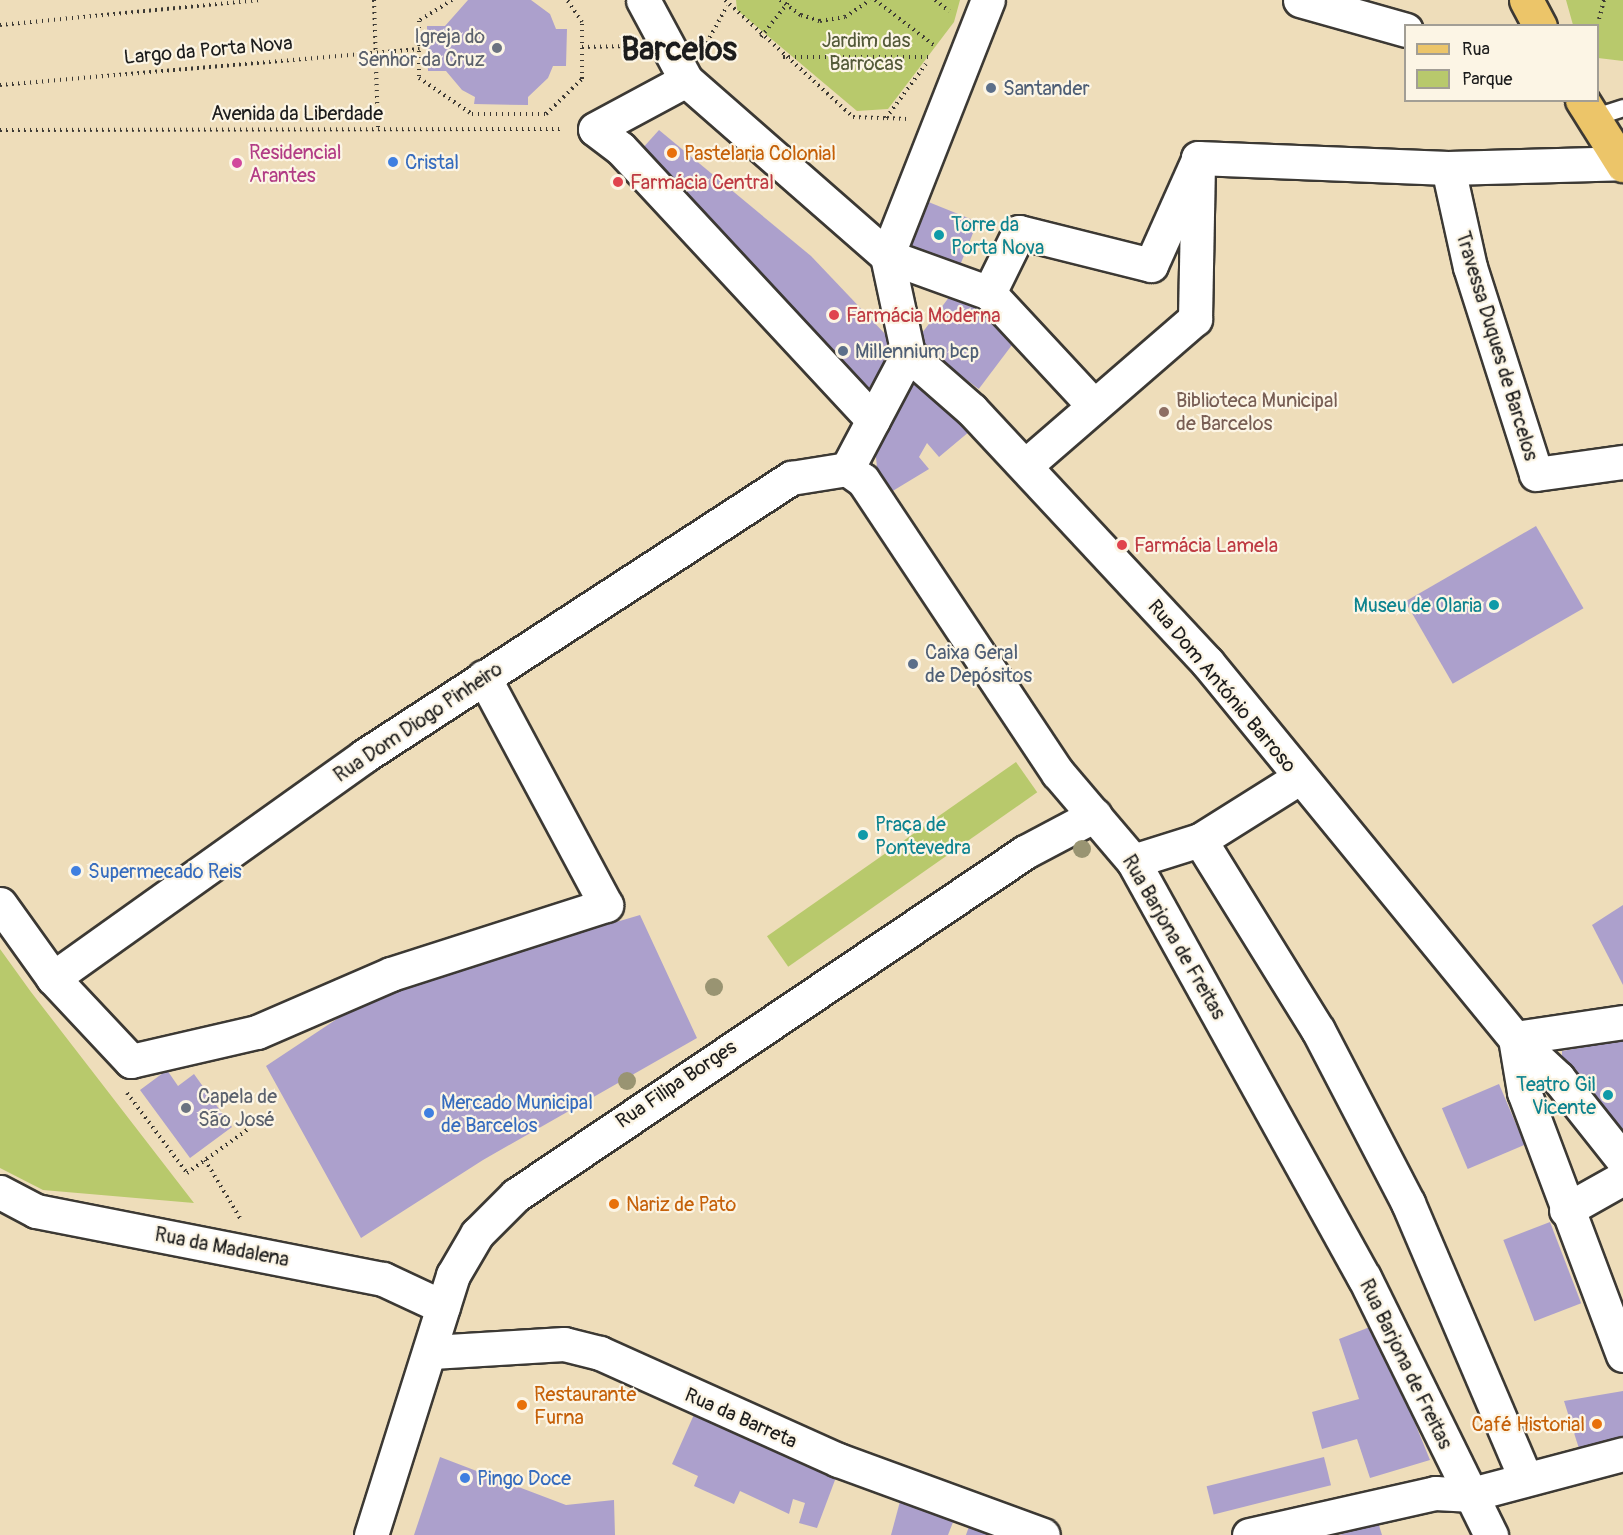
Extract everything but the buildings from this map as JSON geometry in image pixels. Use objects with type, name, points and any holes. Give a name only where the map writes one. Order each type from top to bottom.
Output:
[{"type":"main road","points":[[1526,0],[1539,24]]},
{"type":"main road","points":[[1599,109],[1622,164]]},
{"type":"street","points":[[644,0],[686,81],[887,256],[989,292],[1094,406]]},
{"type":"street","points":[[847,469],[908,354],[887,256],[988,0]]},
{"type":"street","points":[[1300,0],[1404,29]]},
{"type":"street","points":[[686,81],[595,129],[620,148],[873,420]]},
{"type":"street","points":[[989,292],[1020,232],[1151,265],[1198,160]]},
{"type":"street","points":[[1198,160],[1448,168],[1622,164]]},
{"type":"street","points":[[1025,466],[1196,319],[1198,160]]},
{"type":"street","name":"Travessa Duques de Barcelos","points":[[1448,168],[1470,267],[1536,474],[1623,462]]},
{"type":"street","name":"Rua Dom António Barroso","points":[[908,354],[972,410],[1207,662],[1299,778],[1515,1038],[1558,1078],[1623,1160]]},
{"type":"street","name":"Rua Dom Diogo Pinheiro","points":[[53,978],[364,756],[791,478],[847,469]]},
{"type":"street","name":"Rua Barjona de Freitas","points":[[847,469],[863,480],[1058,773],[1133,861],[1364,1277],[1468,1495],[1491,1535]]},
{"type":"street","points":[[0,904],[53,978],[131,1061],[257,1032],[391,974],[606,905],[484,677]]},
{"type":"street","points":[[1133,861],[1200,840],[1299,778]]},
{"type":"street","name":"Rua Filipa Borges","points":[[371,1535],[432,1352],[453,1275],[477,1234],[516,1195],[1025,852],[1095,815]]},
{"type":"street","points":[[1200,840],[1318,1030],[1403,1193],[1526,1479]]},
{"type":"street","points":[[1623,1022],[1515,1038],[1524,1092],[1566,1210],[1623,1355]]},
{"type":"street","points":[[1566,1210],[1623,1178]]},
{"type":"street","name":"Rua da Madalena","points":[[0,1192],[36,1211],[383,1279],[443,1307]]},
{"type":"street","name":"Rua da Barreta","points":[[432,1352],[564,1344],[600,1353],[838,1460],[944,1502],[1043,1535]]},
{"type":"street","points":[[1249,1535],[1435,1493],[1468,1495],[1623,1454]]},
{"type":"path","points":[[0,25],[260,0]]},
{"type":"path","points":[[374,0],[378,128]]},
{"type":"path","points":[[452,0],[419,21],[419,78],[472,114],[546,114],[582,79],[582,22],[567,0]]},
{"type":"path","points":[[725,0],[727,6],[853,117],[886,118],[938,49],[875,0]]},
{"type":"path","points":[[780,0],[786,6],[820,21],[845,17],[870,0]]},
{"type":"path","points":[[761,37],[790,0]]},
{"type":"path","points":[[943,6],[944,0]]},
{"type":"path","points":[[1599,19],[1604,0]]},
{"type":"path","points":[[686,81],[727,6]]},
{"type":"path","points":[[582,47],[668,46]]},
{"type":"path","name":"Largo da Porta Nova","points":[[0,85],[376,50],[419,49]]},
{"type":"path","points":[[783,57],[932,57]]},
{"type":"path","name":"Avenida da Liberdade","points":[[0,130],[595,129]]},
{"type":"path","points":[[131,1061],[120,1085],[187,1173],[247,1130]]},
{"type":"path","points":[[206,1160],[240,1218]]},
{"type":"green space","name":"Jardim das Barrocas","points":[[736,0],[960,0],[954,22],[888,109],[857,111],[737,10]]},
{"type":"green space","points":[[1566,0],[1623,0],[1623,61],[1599,58],[1599,24],[1573,24]]},
{"type":"green space","points":[[1016,762],[1037,792],[788,967],[767,936]]},
{"type":"green space","points":[[0,949],[194,1203],[43,1190],[0,1168]]},
{"type":"place","name":"Igreja do Senhor da Cruz","points":[[497,48]]},
{"type":"place","name":"Santander","points":[[991,88]]},
{"type":"place","name":"Pastelaria Colonial","points":[[672,153]]},
{"type":"place","name":"Cristal","points":[[393,162]]},
{"type":"place","name":"Residencial Arantes","points":[[237,163]]},
{"type":"place","name":"Farmácia Central","points":[[618,182]]},
{"type":"place","name":"Torre da Porta Nova","points":[[939,235]]},
{"type":"place","name":"Farmácia Moderna","points":[[834,315]]},
{"type":"place","name":"Millennium bcp","points":[[843,351]]},
{"type":"place","name":"Biblioteca Municipal de Barcelos","points":[[1164,412]]},
{"type":"place","name":"Farmácia Lamela","points":[[1122,545]]},
{"type":"place","name":"Museu de Olaria","points":[[1494,605]]},
{"type":"place","name":"Caixa Geral de Depósitos","points":[[913,664]]},
{"type":"place","name":"Praça de Pontevedra","points":[[863,835]]},
{"type":"place","name":"Supermecado Reis","points":[[76,871]]},
{"type":"place","name":"Teatro Gil Vicente","points":[[1608,1095]]},
{"type":"place","name":"Capela de São José","points":[[186,1108]]},
{"type":"place","name":"Mercado Municipal de Barcelos","points":[[429,1113]]},
{"type":"place","name":"Nariz de Pato","points":[[614,1204]]},
{"type":"place","name":"Restaurante Furna","points":[[522,1405]]},
{"type":"place","name":"Café Historial","points":[[1597,1424]]},
{"type":"place","name":"Pingo Doce","points":[[465,1478]]},
{"type":"district","name":"Barcelos","points":[[679,50]]}]
